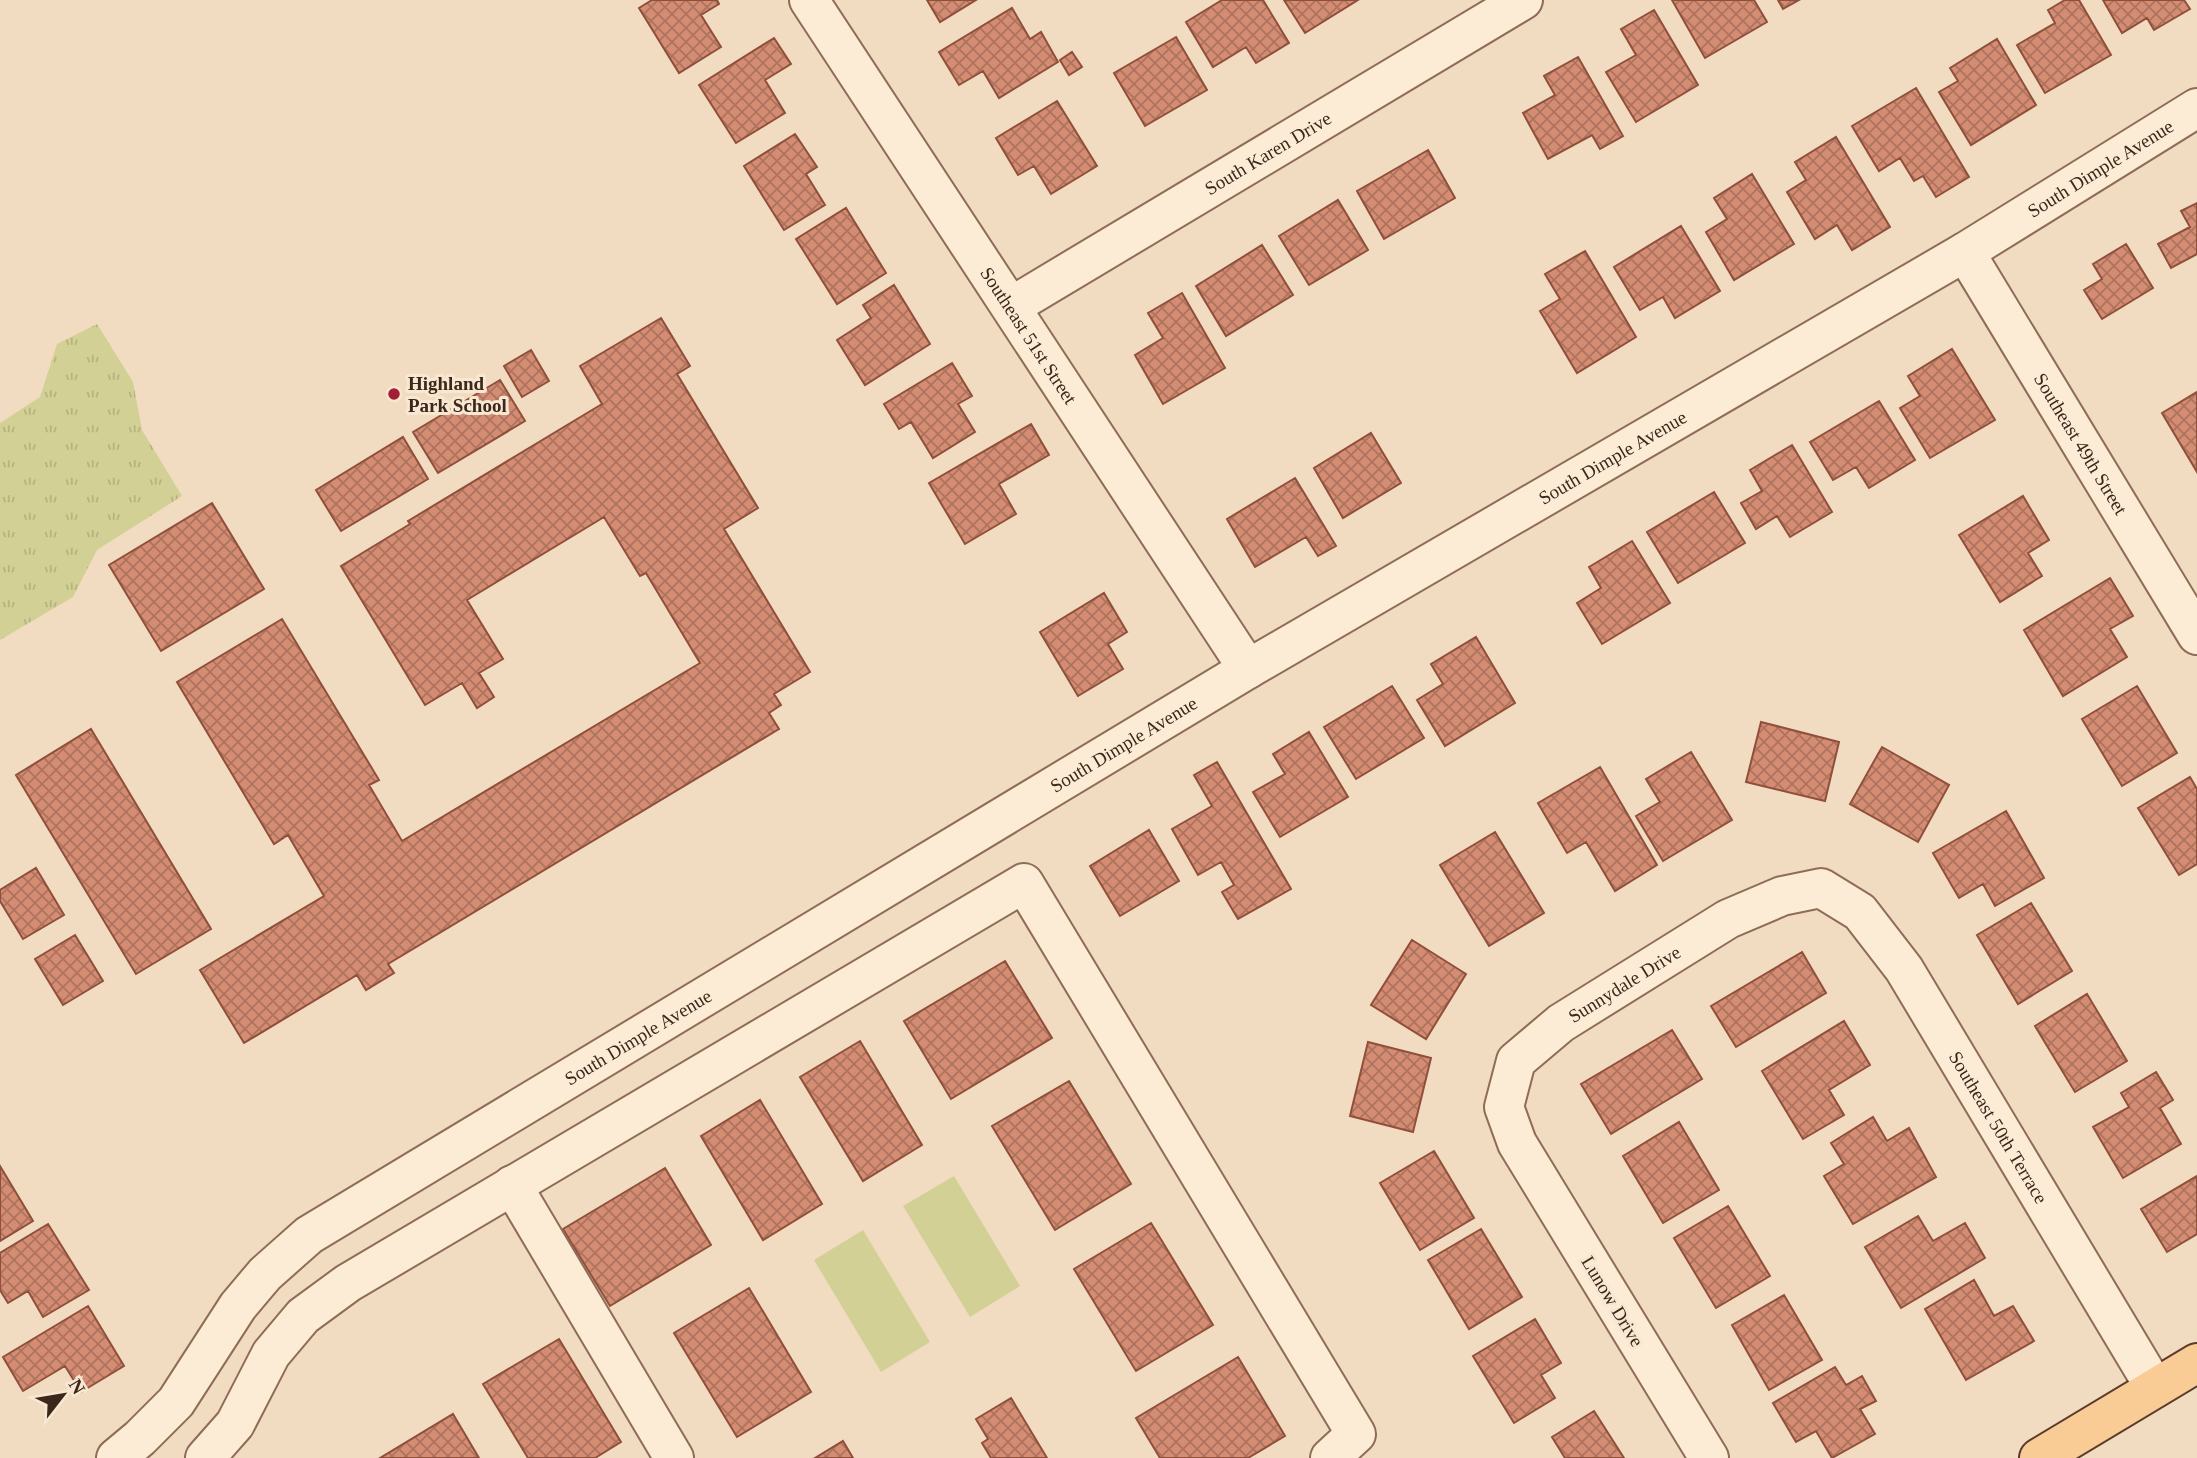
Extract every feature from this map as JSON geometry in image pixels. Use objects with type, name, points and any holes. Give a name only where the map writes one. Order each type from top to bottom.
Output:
[{"type":"main road","points":[[2039,1458],[2197,1363]]},
{"type":"street","name":"Southeast 51st Street","points":[[809,0],[1248,669]]},
{"type":"street","name":"South Karen Drive","points":[[1012,306],[1523,0]]},
{"type":"street","name":"South Dimple Avenue","points":[[116,1458],[176,1402],[238,1306],[265,1274],[309,1235],[1248,669],[1965,252],[2197,108]]},
{"type":"street","name":"Southeast 49th Street","points":[[1965,252],[2197,635]]},
{"type":"street","points":[[205,1458],[234,1424],[271,1354],[303,1316],[348,1283],[1024,883],[1356,1434],[1330,1458]]},
{"type":"street","name":"Sunnydale Drive","points":[[1517,1143],[1504,1107],[1516,1061],[1562,1023],[1728,919],[1782,896],[1821,888]]},
{"type":"street","name":"Southeast 50th Terrace","points":[[1821,888],[1860,912],[1904,969],[2155,1388]]},
{"type":"street","name":"Lunow Drive","points":[[1517,1143],[1709,1458]]},
{"type":"street","points":[[512,1185],[674,1458]]},
{"type":"green space","points":[[97,324],[133,382],[142,430],[182,496],[97,550],[73,597],[0,640],[0,423],[40,397],[57,344]]},
{"type":"green space","points":[[954,1176],[1020,1286],[970,1317],[903,1206]]},
{"type":"green space","points":[[863,1230],[930,1342],[881,1372],[814,1260]]},
{"type":"building","points":[[652,0],[717,0],[719,4],[701,15],[721,47],[679,73],[639,8]]},
{"type":"building","points":[[927,0],[976,0],[940,22]]},
{"type":"building","points":[[1222,0],[1263,0],[1289,43],[1256,63],[1246,47],[1213,67],[1186,22]]},
{"type":"building","points":[[1284,0],[1358,0],[1305,33]]},
{"type":"building","points":[[1672,0],[1754,0],[1767,22],[1705,58]]},
{"type":"building","points":[[1778,0],[1799,0],[1783,9]]},
{"type":"building","points":[[2065,0],[2079,0],[2111,55],[2045,93],[2017,45],[2055,23],[2048,10]]},
{"type":"building","points":[[2103,0],[2184,0],[2190,9],[2154,30],[2147,18],[2122,33]]},
{"type":"building","points":[[1012,8],[1030,39],[1041,32],[1058,62],[999,98],[983,71],[959,85],[939,52]]},
{"type":"building","points":[[1654,10],[1698,85],[1636,122],[1606,72],[1636,55],[1621,29]]},
{"type":"building","points":[[1176,37],[1207,90],[1145,126],[1114,73]]},
{"type":"building","points":[[774,38],[791,64],[765,80],[785,113],[736,143],[699,85]]},
{"type":"building","points":[[1997,39],[2036,105],[1971,145],[1939,92],[1958,81],[1950,68]]},
{"type":"building","points":[[1072,52],[1082,67],[1069,75],[1060,60]]},
{"type":"building","points":[[1578,57],[1623,136],[1600,149],[1592,135],[1548,159],[1523,113],[1555,95],[1544,76]]},
{"type":"building","points":[[1916,88],[1969,177],[1936,197],[1923,176],[1914,181],[1900,158],[1879,171],[1852,126]]},
{"type":"building","points":[[1057,101],[1097,166],[1051,194],[1034,166],[1018,175],[996,138]]},
{"type":"building","points":[[795,134],[817,167],[806,174],[825,205],[784,230],[744,166]]},
{"type":"building","points":[[1836,137],[1890,227],[1852,250],[1837,225],[1815,239],[1787,192],[1806,180],[1795,162]]},
{"type":"building","points":[[1428,150],[1455,198],[1384,239],[1357,191]]},
{"type":"building","points":[[1752,174],[1794,244],[1734,280],[1706,232],[1727,219],[1714,198]]},
{"type":"building","points":[[1338,200],[1368,250],[1309,285],[1279,236]]},
{"type":"building","points":[[2197,203],[2197,254],[2171,268],[2158,244],[2190,227],[2181,211]]},
{"type":"building","points":[[846,208],[886,273],[837,304],[796,239]]},
{"type":"building","points":[[1681,226],[1720,291],[1675,318],[1663,297],[1640,310],[1614,267]]},
{"type":"building","points":[[2126,244],[2153,288],[2102,319],[2084,290],[2102,279],[2093,264]]},
{"type":"building","points":[[1262,245],[1293,295],[1226,336],[1196,286]]},
{"type":"building","points":[[1585,251],[1636,337],[1577,373],[1540,311],[1560,299],[1545,274]]},
{"type":"building","points":[[894,285],[930,344],[865,385],[837,340],[871,318],[863,305]]},
{"type":"building","points":[[1182,293],[1225,368],[1163,404],[1135,355],[1163,338],[1148,313]]},
{"type":"building","points":[[661,318],[690,366],[677,374],[758,508],[724,529],[810,672],[774,694],[781,705],[769,713],[779,729],[388,964],[394,973],[366,990],[357,975],[244,1043],[200,970],[324,896],[288,835],[274,844],[177,682],[282,619],[379,780],[369,785],[402,841],[700,663],[646,573],[640,576],[604,517],[467,600],[503,659],[479,673],[494,697],[477,708],[462,683],[425,705],[341,566],[410,524],[408,521],[602,404],[580,366]]},
{"type":"building","points":[[1952,349],[1995,420],[1930,458],[1900,408],[1920,396],[1908,376]]},
{"type":"building","points":[[531,350],[549,381],[522,397],[504,366]]},
{"type":"building","points":[[952,363],[972,396],[958,404],[975,432],[933,458],[911,422],[899,429],[884,404]]},
{"type":"building","points":[[500,380],[525,421],[438,473],[413,432]]},
{"type":"building","points":[[2197,392],[2197,472],[2162,413]]},
{"type":"building","points":[[1879,401],[1915,460],[1869,488],[1856,467],[1833,480],[1810,442]]},
{"type":"building","points":[[1031,424],[1049,455],[999,484],[1016,514],[965,544],[929,483]]},
{"type":"building","points":[[1371,433],[1401,483],[1343,518],[1314,468]]},
{"type":"building","points":[[403,437],[428,479],[341,531],[316,490]]},
{"type":"building","points":[[1792,445],[1832,512],[1790,537],[1777,516],[1756,529],[1741,503],[1762,491],[1750,470]]},
{"type":"building","points":[[1295,478],[1336,546],[1318,556],[1306,537],[1255,567],[1227,519]]},
{"type":"building","points":[[1714,492],[1745,543],[1678,583],[1647,532]]},
{"type":"building","points":[[2023,496],[2049,540],[2028,553],[2042,576],[2000,602],[1959,535]]},
{"type":"building","points":[[212,503],[264,589],[161,651],[109,565]]},
{"type":"building","points":[[1632,541],[1670,603],[1602,644],[1577,603],[1601,588],[1589,567]]},
{"type":"building","points":[[2110,578],[2133,616],[2110,629],[2127,657],[2063,696],[2024,630]]},
{"type":"building","points":[[1104,593],[1127,632],[1108,644],[1123,669],[1078,696],[1040,632]]},
{"type":"building","points":[[1476,637],[1515,703],[1445,746],[1417,700],[1443,684],[1431,664]]},
{"type":"building","points":[[1392,686],[1424,738],[1356,779],[1324,727]]},
{"type":"building","points":[[2137,686],[2177,753],[2122,786],[2082,719]]},
{"type":"building","points":[[1761,722],[1839,742],[1825,801],[1746,782]]},
{"type":"building","points":[[91,729],[211,929],[136,974],[16,775]]},
{"type":"building","points":[[1309,732],[1348,797],[1280,837],[1253,792],[1285,774],[1273,754]]},
{"type":"building","points":[[1882,747],[1949,785],[1918,842],[1850,804]]},
{"type":"building","points":[[1691,752],[1732,820],[1663,861],[1636,816],[1660,802],[1646,779]]},
{"type":"building","points":[[1217,762],[1291,889],[1238,919],[1222,892],[1234,885],[1221,862],[1198,875],[1172,829],[1212,806],[1194,775]]},
{"type":"building","points":[[1600,767],[1657,865],[1615,891],[1586,842],[1567,853],[1538,803]]},
{"type":"building","points":[[2190,777],[2197,789],[2197,864],[2179,875],[2138,808]]},
{"type":"building","points":[[2006,811],[2044,878],[1995,906],[1983,884],[1959,898],[1933,853]]},
{"type":"building","points":[[1149,830],[1179,881],[1120,916],[1090,866]]},
{"type":"building","points":[[1495,832],[1544,913],[1489,946],[1440,865]]},
{"type":"building","points":[[36,868],[64,915],[23,939],[0,901],[0,890]]},
{"type":"building","points":[[2031,903],[2072,971],[2018,1004],[1977,935]]},
{"type":"building","points":[[75,935],[103,981],[63,1005],[35,959]]},
{"type":"building","points":[[1412,940],[1466,974],[1426,1039],[1371,1005]]},
{"type":"building","points":[[1802,952],[1826,993],[1736,1047],[1711,1006]]},
{"type":"building","points":[[1005,961],[1052,1038],[951,1099],[904,1021]]},
{"type":"building","points":[[2087,994],[2127,1061],[2075,1092],[2035,1026]]},
{"type":"building","points":[[1844,1021],[1870,1065],[1829,1090],[1844,1115],[1803,1139],[1762,1071]]},
{"type":"building","points":[[1672,1030],[1702,1079],[1611,1134],[1581,1084]]},
{"type":"building","points":[[860,1041],[922,1145],[863,1181],[800,1077]]},
{"type":"building","points":[[1368,1042],[1431,1058],[1413,1132],[1350,1116]]},
{"type":"building","points":[[2156,1072],[2173,1100],[2160,1108],[2181,1144],[2123,1178],[2093,1127],[2129,1107],[2121,1093]]},
{"type":"building","points":[[1069,1081],[1131,1184],[1055,1230],[992,1126]]},
{"type":"building","points":[[760,1100],[822,1204],[763,1240],[701,1136]]},
{"type":"building","points":[[1873,1117],[1887,1141],[1909,1128],[1936,1177],[1853,1224],[1824,1176],[1844,1164],[1831,1143]]},
{"type":"building","points":[[1679,1122],[1719,1190],[1663,1223],[1623,1156]]},
{"type":"building","points":[[1434,1151],[1474,1218],[1420,1250],[1380,1183]]},
{"type":"building","points":[[0,1166],[33,1221],[0,1241]]},
{"type":"building","points":[[665,1168],[711,1245],[610,1306],[563,1229]]},
{"type":"building","points":[[2197,1176],[2197,1234],[2167,1252],[2141,1209]]},
{"type":"building","points":[[1728,1206],[1770,1276],[1716,1308],[1674,1238]]},
{"type":"building","points":[[1918,1216],[1933,1241],[1965,1223],[1985,1258],[1901,1308],[1865,1247]]},
{"type":"building","points":[[1151,1223],[1213,1325],[1136,1371],[1074,1269]]},
{"type":"building","points":[[48,1224],[89,1290],[43,1317],[28,1291],[8,1303],[0,1290],[0,1253]]},
{"type":"building","points":[[1481,1229],[1522,1297],[1469,1329],[1428,1260]]},
{"type":"building","points":[[1974,1280],[1994,1316],[2013,1306],[2034,1341],[1966,1380],[1925,1309]]},
{"type":"building","points":[[749,1288],[811,1392],[737,1437],[674,1333]]},
{"type":"building","points":[[1784,1295],[1822,1360],[1769,1390],[1732,1325]]},
{"type":"building","points":[[88,1306],[124,1366],[81,1392],[65,1366],[23,1391],[3,1357]]},
{"type":"building","points":[[1535,1319],[1561,1363],[1541,1375],[1555,1398],[1514,1423],[1473,1356]]},
{"type":"building","points":[[559,1339],[621,1442],[595,1458],[528,1458],[483,1384]]},
{"type":"building","points":[[1238,1357],[1285,1436],[1248,1458],[1160,1458],[1136,1418]]},
{"type":"building","points":[[1835,1367],[1846,1385],[1862,1376],[1876,1401],[1860,1409],[1875,1434],[1832,1458],[1816,1431],[1796,1442],[1773,1403]]},
{"type":"building","points":[[1011,1398],[1047,1458],[991,1458],[982,1443],[988,1439],[976,1419]]},
{"type":"building","points":[[1594,1411],[1624,1458],[1565,1458],[1552,1437]]},
{"type":"building","points":[[453,1414],[479,1458],[380,1458]]},
{"type":"building","points":[[843,1441],[853,1458],[815,1458]]},
{"type":"place","name":"Highland Park School","points":[[394,394]]}]
